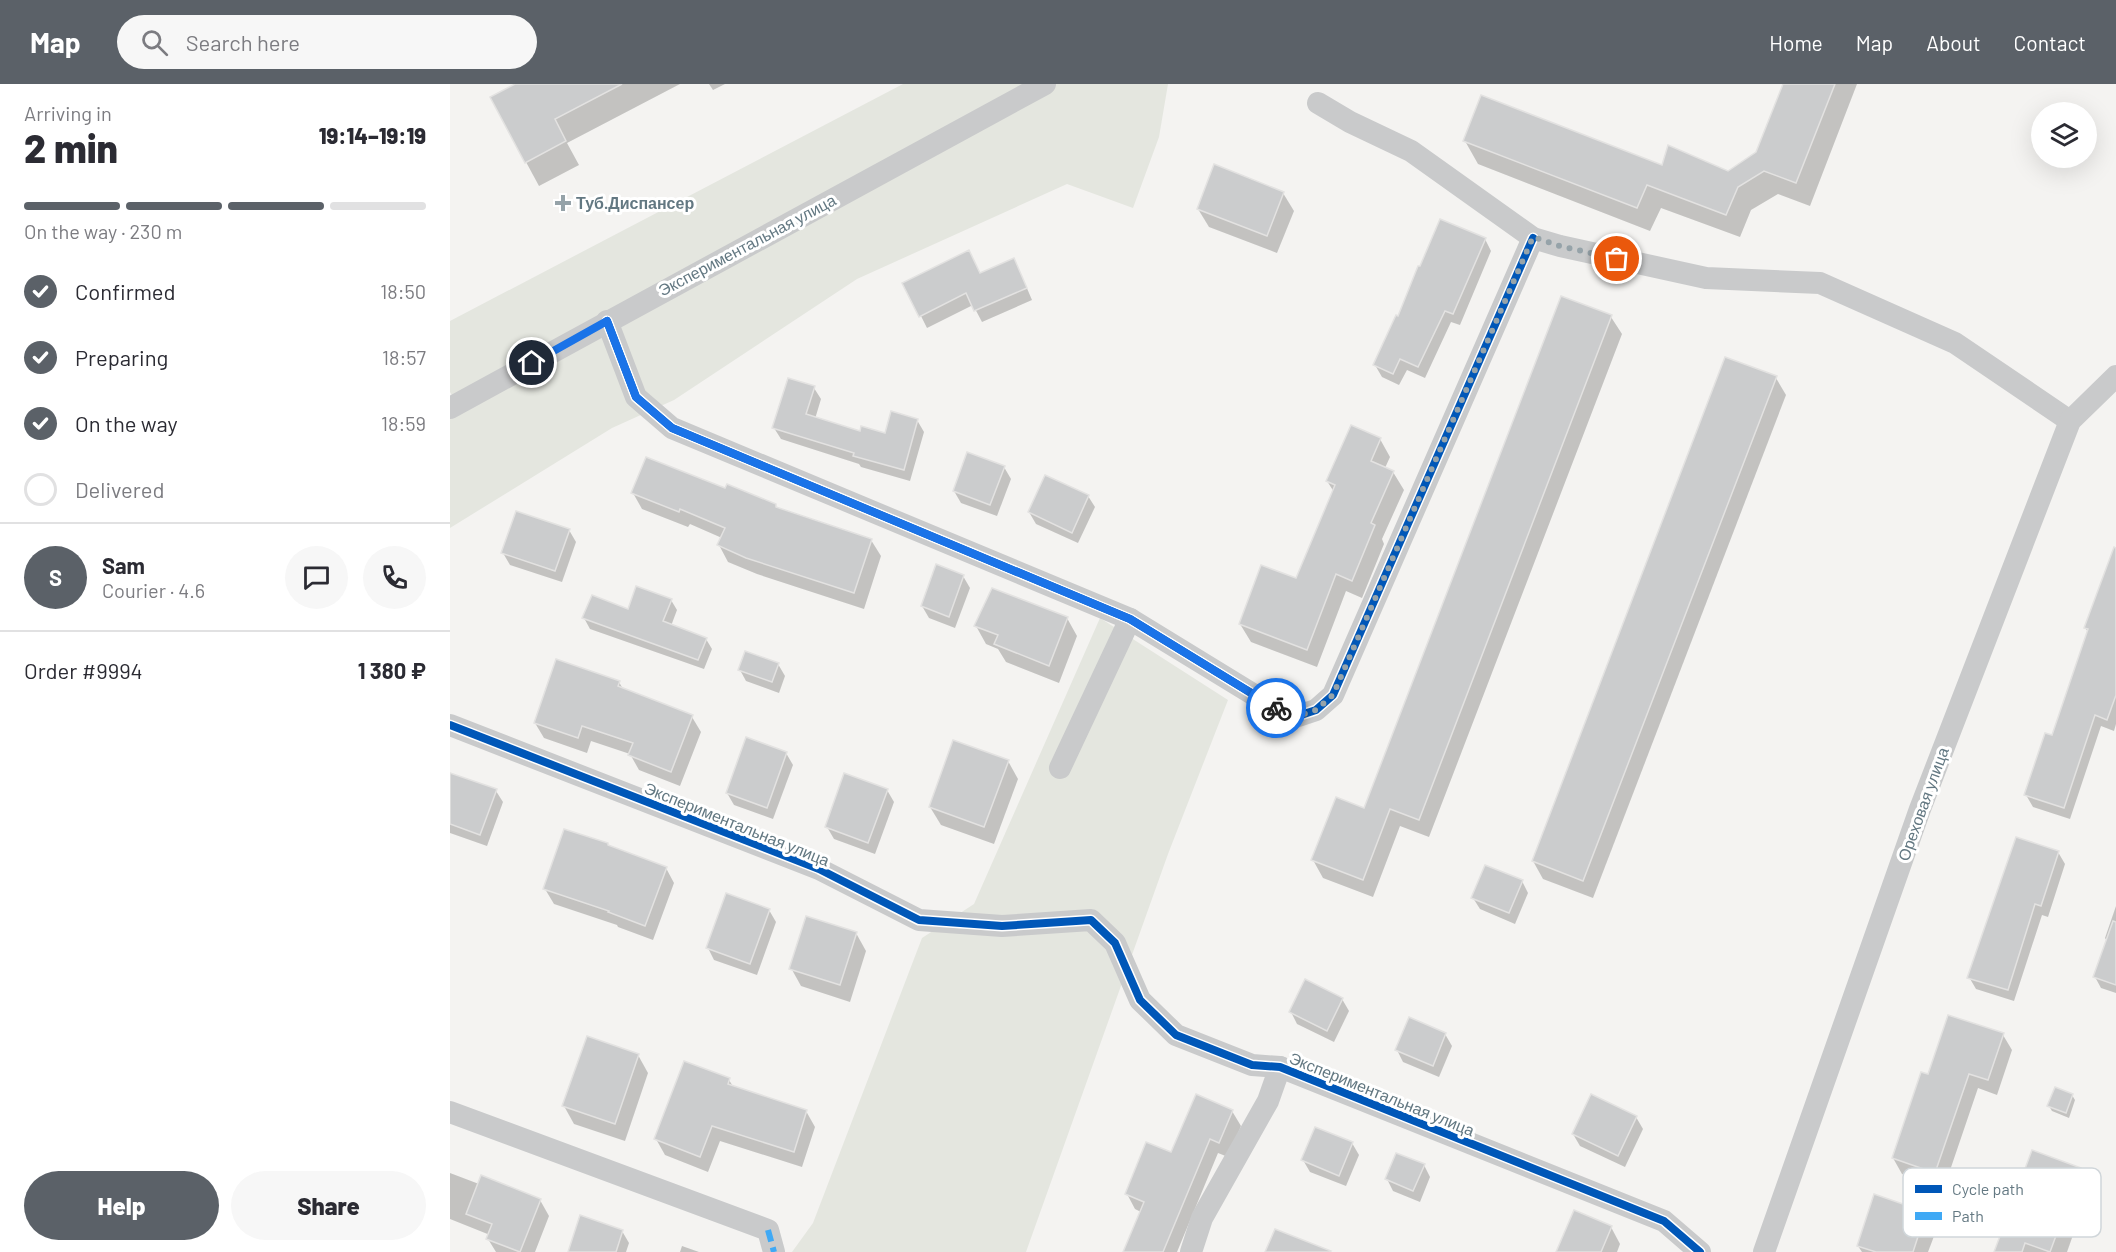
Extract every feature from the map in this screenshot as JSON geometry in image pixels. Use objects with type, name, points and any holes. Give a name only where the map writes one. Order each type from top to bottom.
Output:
[{"type":"street","name":"Экспериментальная улица","points":[[450,408],[1045,84]]},
{"type":"street","points":[[1318,103],[1350,122],[1411,151],[1533,237],[1560,246],[1706,278],[1820,283],[1955,342],[2070,421]]},
{"type":"street","points":[[607,321],[636,397],[672,428],[1130,619],[1292,718],[1316,710],[1333,695],[1533,237]]},
{"type":"street","name":"Ореховая улица","points":[[1764,1252],[1920,809],[2070,421],[2116,376]]},
{"type":"street","points":[[1060,768],[1130,619]]},
{"type":"street","name":"Экспериментальная улица","points":[[450,725],[819,869],[919,920],[1002,926],[1090,920],[1115,943],[1140,1000],[1176,1035],[1252,1065],[1280,1067],[1664,1221],[1700,1252]]},
{"type":"street","points":[[1191,1252],[1202,1218],[1268,1101],[1280,1067]]},
{"type":"street","points":[[450,1112],[768,1230],[774,1252]]},
{"type":"shaded area","points":[[903,84],[1168,84],[1159,137],[1133,208],[1067,184],[857,279],[674,400],[612,428],[450,528],[450,408],[457,404],[450,392],[450,321]]},
{"type":"shaded area","points":[[1100,618],[1228,700],[1168,854],[1026,1252],[792,1252],[813,1223],[922,938],[974,904]]},
{"type":"building","points":[[515,84],[622,84],[555,119],[566,141],[525,163],[490,97]]},
{"type":"building","points":[[1783,84],[1835,84],[1796,183],[1764,171],[1738,187],[1726,215],[1647,185],[1637,208],[1463,141],[1481,95],[1662,165],[1668,145],[1728,171],[1756,152]]},
{"type":"building","points":[[1214,164],[1284,192],[1267,236],[1197,209]]},
{"type":"building","points":[[1440,219],[1486,238],[1453,314],[1445,311],[1418,367],[1400,359],[1393,374],[1373,365],[1396,315],[1398,316]]},
{"type":"building","points":[[969,250],[980,273],[1014,258],[1027,288],[974,311],[966,293],[919,317],[902,283]]},
{"type":"building","points":[[1561,296],[1612,315],[1419,820],[1390,809],[1363,880],[1311,860],[1336,797],[1364,808]]},
{"type":"building","points":[[1725,357],[1777,376],[1583,881],[1532,861]]},
{"type":"building","points":[[788,378],[815,386],[806,414],[860,431],[861,426],[885,433],[891,411],[918,419],[904,470],[853,456],[854,453],[772,428]]},
{"type":"building","points":[[1351,425],[1381,438],[1371,461],[1394,471],[1371,523],[1375,525],[1352,581],[1336,574],[1307,650],[1239,624],[1261,565],[1296,578],[1335,485],[1326,481]]},
{"type":"building","points":[[967,452],[1005,466],[990,505],[953,491]]},
{"type":"building","points":[[646,457],[725,488],[727,484],[776,504],[776,507],[872,539],[854,593],[746,558],[717,545],[725,528],[680,509],[679,512],[631,493]]},
{"type":"building","points":[[1045,475],[1089,495],[1072,533],[1028,512]]},
{"type":"building","points":[[516,511],[570,529],[555,571],[501,553]]},
{"type":"building","points":[[2114,547],[2116,548],[2116,695],[2107,720],[2095,715],[2064,808],[2024,795],[2045,733],[2052,735],[2088,629],[2084,628]]},
{"type":"building","points":[[936,564],[964,575],[949,617],[921,606]]},
{"type":"building","points":[[636,586],[672,599],[663,621],[707,638],[698,660],[582,618],[592,595],[628,609]]},
{"type":"building","points":[[992,588],[1068,617],[1049,666],[994,644],[998,635],[974,626]]},
{"type":"building","points":[[745,651],[779,663],[772,682],[738,670]]},
{"type":"building","points":[[556,659],[620,681],[618,686],[693,715],[671,772],[628,755],[633,743],[582,726],[578,738],[534,723]]},
{"type":"building","points":[[746,737],[787,752],[767,808],[726,793]]},
{"type":"building","points":[[953,740],[1009,760],[984,827],[929,807]]},
{"type":"building","points":[[450,773],[497,789],[480,835],[450,824]]},
{"type":"building","points":[[844,773],[888,789],[868,843],[825,827]]},
{"type":"building","points":[[564,829],[608,843],[608,845],[667,867],[645,926],[609,911],[543,889]]},
{"type":"building","points":[[2016,837],[2059,851],[2041,906],[2035,904],[2008,990],[1967,978]]},
{"type":"building","points":[[1485,865],[1523,880],[1509,913],[1471,898]]},
{"type":"building","points":[[726,893],[770,909],[750,964],[706,948]]},
{"type":"building","points":[[806,916],[857,932],[840,985],[789,969]]},
{"type":"building","points":[[2113,921],[2116,922],[2116,985],[2093,977]]},
{"type":"building","points":[[1305,979],[1343,998],[1327,1031],[1289,1012]]},
{"type":"building","points":[[1948,1015],[2004,1033],[1988,1080],[1969,1074],[1937,1168],[1921,1168],[1892,1158],[1921,1072],[1928,1074]]},
{"type":"building","points":[[1409,1017],[1446,1033],[1433,1066],[1395,1050]]},
{"type":"building","points":[[587,1036],[639,1054],[615,1124],[562,1106]]},
{"type":"building","points":[[684,1061],[730,1078],[728,1084],[807,1110],[794,1152],[712,1126],[700,1157],[654,1139]]},
{"type":"building","points":[[2055,1087],[2073,1094],[2066,1113],[2047,1106]]},
{"type":"building","points":[[1196,1094],[1233,1110],[1219,1143],[1210,1139],[1163,1252],[1123,1252],[1144,1202],[1125,1194],[1146,1142],[1171,1152]]},
{"type":"building","points":[[1591,1094],[1637,1116],[1618,1156],[1572,1134]]},
{"type":"building","points":[[1315,1127],[1353,1142],[1339,1176],[1301,1160]]},
{"type":"building","points":[[2032,1150],[2081,1168],[2025,1168]]},
{"type":"building","points":[[1396,1153],[1425,1164],[1413,1191],[1385,1179]]},
{"type":"building","points":[[481,1175],[541,1199],[520,1252],[486,1239],[492,1224],[466,1214]]},
{"type":"building","points":[[1874,1194],[1903,1204],[1903,1237],[1918,1237],[1913,1252],[1876,1252],[1857,1246]]},
{"type":"building","points":[[1574,1210],[1612,1226],[1601,1252],[1556,1252]]},
{"type":"building","points":[[580,1215],[623,1230],[616,1252],[568,1252]]},
{"type":"building","points":[[1275,1229],[1331,1251],[1265,1252]]},
{"type":"building","points":[[2000,1237],[2056,1237],[2050,1252],[2025,1243],[2022,1252],[1994,1252]]},
{"type":"marked path","points":[[768,1230],[774,1252]]},
{"type":"cycle path","points":[[607,321],[636,397],[672,428],[1130,619],[1292,718],[1316,710],[1333,695],[1533,238]]},
{"type":"cycle path","points":[[450,725],[819,869],[919,920],[1002,926],[1091,920],[1115,943],[1140,1000],[1176,1035],[1252,1065],[1280,1067],[1664,1221],[1700,1252]]},
{"type":"way so far","points":[[1276,708],[1292,718],[1316,710],[1333,695],[1533,237],[1560,246],[1617,259]]},
{"type":"place","name":"Туб.Диспансер","points":[[563,203]]},
{"type":"route","points":[[532,363],[607,321],[636,397],[672,428],[1130,619],[1276,708]]}]
